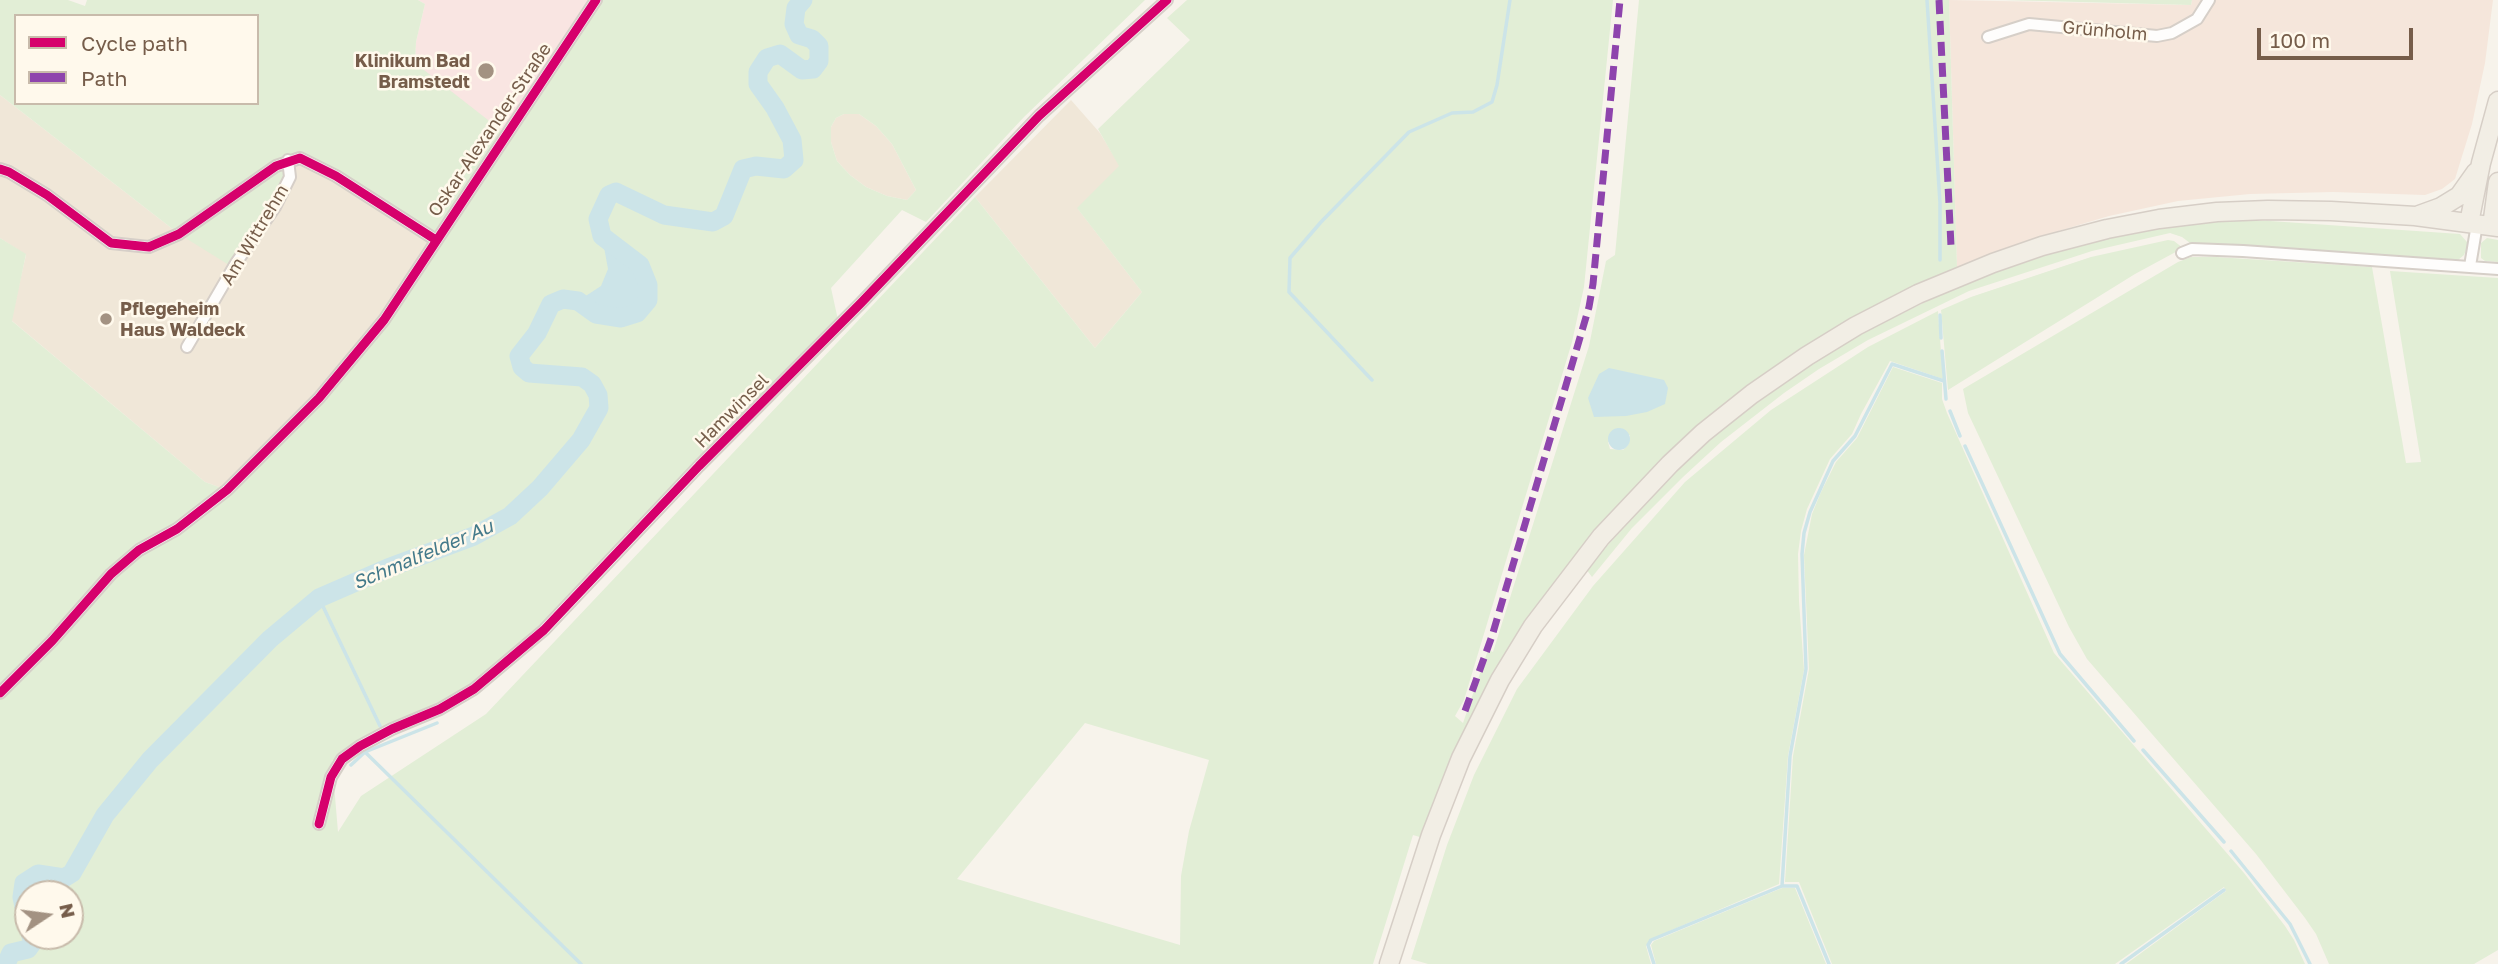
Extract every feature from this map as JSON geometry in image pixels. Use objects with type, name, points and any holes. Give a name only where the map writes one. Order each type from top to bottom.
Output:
[{"type":"main road","points":[[2497,109],[2498,149]]},
{"type":"main road","points":[[2415,216],[2441,207],[2468,187],[2481,163],[2497,109]]},
{"type":"main road","points":[[2481,163],[2484,225]]},
{"type":"main road","points":[[2484,225],[2498,182]]},
{"type":"main road","points":[[1389,964],[1431,835],[1461,758],[1500,680],[1533,626],[1601,537],[1638,496],[1703,433],[1752,394],[1856,326],[1918,294],[2042,246],[2133,224],[2217,212],[2280,210],[2415,216],[2484,225]]},
{"type":"street","name":"Oskar-Alexander-Straße","points":[[0,693],[52,641],[111,574],[139,550],[177,529],[227,490],[319,398],[384,320],[596,0]]},
{"type":"street","name":"Hamwinsel","points":[[319,824],[331,777],[342,759],[360,746],[440,709],[474,688],[544,630],[699,466],[1039,116],[1167,0]]},
{"type":"street","name":"Grünholm","points":[[1988,37],[2029,24],[2157,36],[2172,33],[2197,19],[2209,0]]},
{"type":"street","name":"Am Wittrehm","points":[[187,347],[236,263],[275,207],[290,177],[288,160],[300,158],[324,169],[436,240]]},
{"type":"street","points":[[0,169],[47,195],[111,243],[149,247],[179,234],[288,160]]},
{"type":"street","points":[[2470,266],[2484,225]]},
{"type":"street","points":[[2182,253],[2192,250],[2243,251],[2498,269]]},
{"type":"shaded area","name":"Klinikum Bad Bramstedt","points":[[418,0],[597,0],[506,134],[434,81],[415,63],[416,42],[425,4]]},
{"type":"shaded area","points":[[1949,0],[2191,5],[2192,0],[2493,0],[2485,63],[2472,124],[2455,179],[2442,189],[2425,195],[2333,192],[2250,194],[2178,201],[2109,216],[2035,238],[1957,267]]},
{"type":"shaded area","points":[[0,95],[179,234],[288,160],[300,158],[436,240],[384,320],[227,490],[205,482],[11,320],[26,255],[0,238]]},
{"type":"shaded area","points":[[1071,100],[1100,133],[1120,166],[1078,209],[1142,292],[1095,348],[975,197]]},
{"type":"shaded area","points":[[844,114],[859,114],[876,126],[892,144],[916,190],[907,200],[887,196],[866,187],[837,161],[831,142],[831,127],[836,118]]},
{"type":"green space","points":[[0,0],[68,0],[85,6],[87,0],[418,0],[425,4],[416,42],[415,63],[506,134],[596,0],[1145,0],[1024,117],[926,222],[902,210],[831,288],[838,320],[541,624],[471,685],[436,705],[357,741],[332,761],[338,832],[361,796],[486,714],[975,197],[1095,348],[1142,292],[1077,208],[1119,166],[1098,129],[1190,40],[1167,18],[1187,0],[1613,0],[1584,287],[1572,342],[1464,700],[1455,716],[1463,723],[1488,650],[1493,652],[1589,346],[1606,261],[1615,255],[1639,0],[1949,0],[1957,267],[1902,293],[1742,391],[1660,460],[1609,515],[1556,581],[1510,649],[1423,838],[1413,835],[1373,964],[0,964],[0,238],[26,254],[12,321],[205,482],[227,490],[319,398],[384,320],[437,234],[338,170],[300,153],[273,206],[229,265],[179,234],[0,95]],"holes":[[[844,114],[859,114],[876,126],[892,144],[916,190],[907,200],[887,196],[866,187],[837,161],[831,142],[831,127],[836,118]],[[1630,435],[1628,445],[1623,450],[1610,449],[1608,442]],[[1085,723],[1209,760],[1189,831],[1181,876],[1180,945],[957,879]]]},
{"type":"green space","points":[[2005,0],[2192,0],[2191,5]]},
{"type":"green space","points":[[2219,220],[2460,234],[2467,242],[2467,248],[2458,260],[2447,261],[2194,246],[2182,237],[2170,233],[2092,251],[1969,291],[1868,340],[1784,393],[1721,442],[1683,477],[1632,528],[1592,577],[1586,569],[1678,468],[1714,436],[1779,385],[1866,331],[1966,282],[2045,254],[2162,225]]},
{"type":"green space","points":[[2487,238],[2498,240],[2498,262],[2481,258],[2481,243]]},
{"type":"green space","points":[[2168,240],[2183,248],[2135,274],[1948,390],[1941,310],[1971,297],[2091,257]]},
{"type":"green space","points":[[2191,257],[2372,267],[2406,463],[2421,462],[2390,271],[2498,278],[2498,950],[2474,964],[2329,964],[2316,934],[2256,854],[2087,659],[2069,627],[1968,413],[1963,389],[2178,262]]},
{"type":"green space","points":[[1938,311],[1943,379],[1890,361],[1852,434],[1830,459],[1807,509],[1798,554],[1804,670],[1788,756],[1779,884],[1651,939],[1646,946],[1651,964],[1428,964],[1411,959],[1447,845],[1474,775],[1517,689],[1593,586],[1685,482],[1771,410],[1868,347]]},
{"type":"green space","points":[[1893,367],[1942,383],[1942,399],[1947,413],[2054,653],[2244,873],[2285,926],[2305,964],[2126,964],[2226,891],[2224,887],[2115,964],[1832,964],[1799,882],[1785,882],[1793,756],[1809,669],[1804,555],[1812,514],[1821,492],[1836,462],[1857,438]]},
{"type":"green space","points":[[1782,888],[1795,888],[1826,964],[1656,964],[1651,945],[1654,941]]},
{"type":"water","points":[[602,236],[640,265],[648,285],[648,300],[637,313],[621,318],[596,314],[578,301],[601,286],[608,269]]},
{"type":"water","points":[[1609,368],[1664,380],[1668,388],[1665,404],[1647,412],[1626,416],[1594,417],[1588,398],[1599,374]]},
{"type":"water","points":[[1619,428],[1627,431],[1630,439],[1627,447],[1619,450],[1611,447],[1608,439],[1611,431]]},
{"type":"waterway","name":"Schmalfelder Au","points":[[29,880],[38,874],[64,878],[72,873],[105,815],[150,760],[270,639],[319,598],[388,568],[474,536],[510,516],[540,488],[581,440],[599,408],[598,395],[592,384],[582,377],[529,373],[522,367],[519,356],[537,333],[551,304],[563,299],[578,301],[596,314],[621,318],[637,313],[648,300],[648,285],[640,265],[602,236],[598,219],[609,195],[616,192],[664,215],[713,222],[724,216],[743,169],[756,166],[784,169],[794,160],[792,140],[758,84],[758,72],[767,58],[780,54],[802,70],[813,69],[819,61],[819,46],[812,39],[799,35],[794,24],[796,8],[803,0]]},
{"type":"waterway","points":[[1372,380],[1289,292],[1290,258],[1321,222],[1409,132],[1452,113],[1473,112],[1492,102],[1510,0]]},
{"type":"waterway","points":[[1927,0],[1940,203],[1940,260]]},
{"type":"waterway","points":[[1940,315],[1941,338]]},
{"type":"waterway","points":[[1942,351],[1946,399]]},
{"type":"waterway","points":[[1654,964],[1648,945],[1651,940],[1782,886],[1790,756],[1806,669],[1802,554],[1810,512],[1833,461],[1855,436],[1892,364],[1944,381]]},
{"type":"waterway","points":[[1950,411],[1960,436]]},
{"type":"waterway","points":[[1965,446],[2060,654],[2134,741]]},
{"type":"waterway","points":[[319,598],[380,726]]},
{"type":"waterway","points":[[351,765],[365,752],[437,723]]},
{"type":"waterway","points":[[2143,750],[2224,842]]},
{"type":"waterway","points":[[365,752],[581,964]]},
{"type":"waterway","points":[[2231,851],[2290,924],[2310,964]]},
{"type":"waterway","points":[[67,876],[67,880]]},
{"type":"waterway","points":[[1782,886],[1797,886],[1829,964]]},
{"type":"waterway","points":[[2121,964],[2224,890]]},
{"type":"waterway","name":"Schmalfelder Au","points":[[6,964],[11,953],[24,950]]},
{"type":"marked path","points":[[1465,711],[1492,636],[1589,307],[1620,0]]},
{"type":"marked path","points":[[1939,0],[1951,246]]},
{"type":"cycle path","points":[[0,693],[52,641],[111,574],[139,550],[177,529],[227,490],[319,398],[384,320],[596,0]]},
{"type":"cycle path","points":[[319,824],[331,777],[342,759],[392,729],[440,709],[474,689],[544,630],[699,466],[861,303],[1039,116],[1167,0]]},
{"type":"cycle path","points":[[0,169],[47,195],[111,243],[149,247],[179,234],[276,166],[300,158],[336,176],[436,240]]},
{"type":"place","name":"Klinikum Bad Bramstedt","points":[[486,71]]},
{"type":"place","name":"Pflegeheim Haus Waldeck","points":[[106,319]]}]
